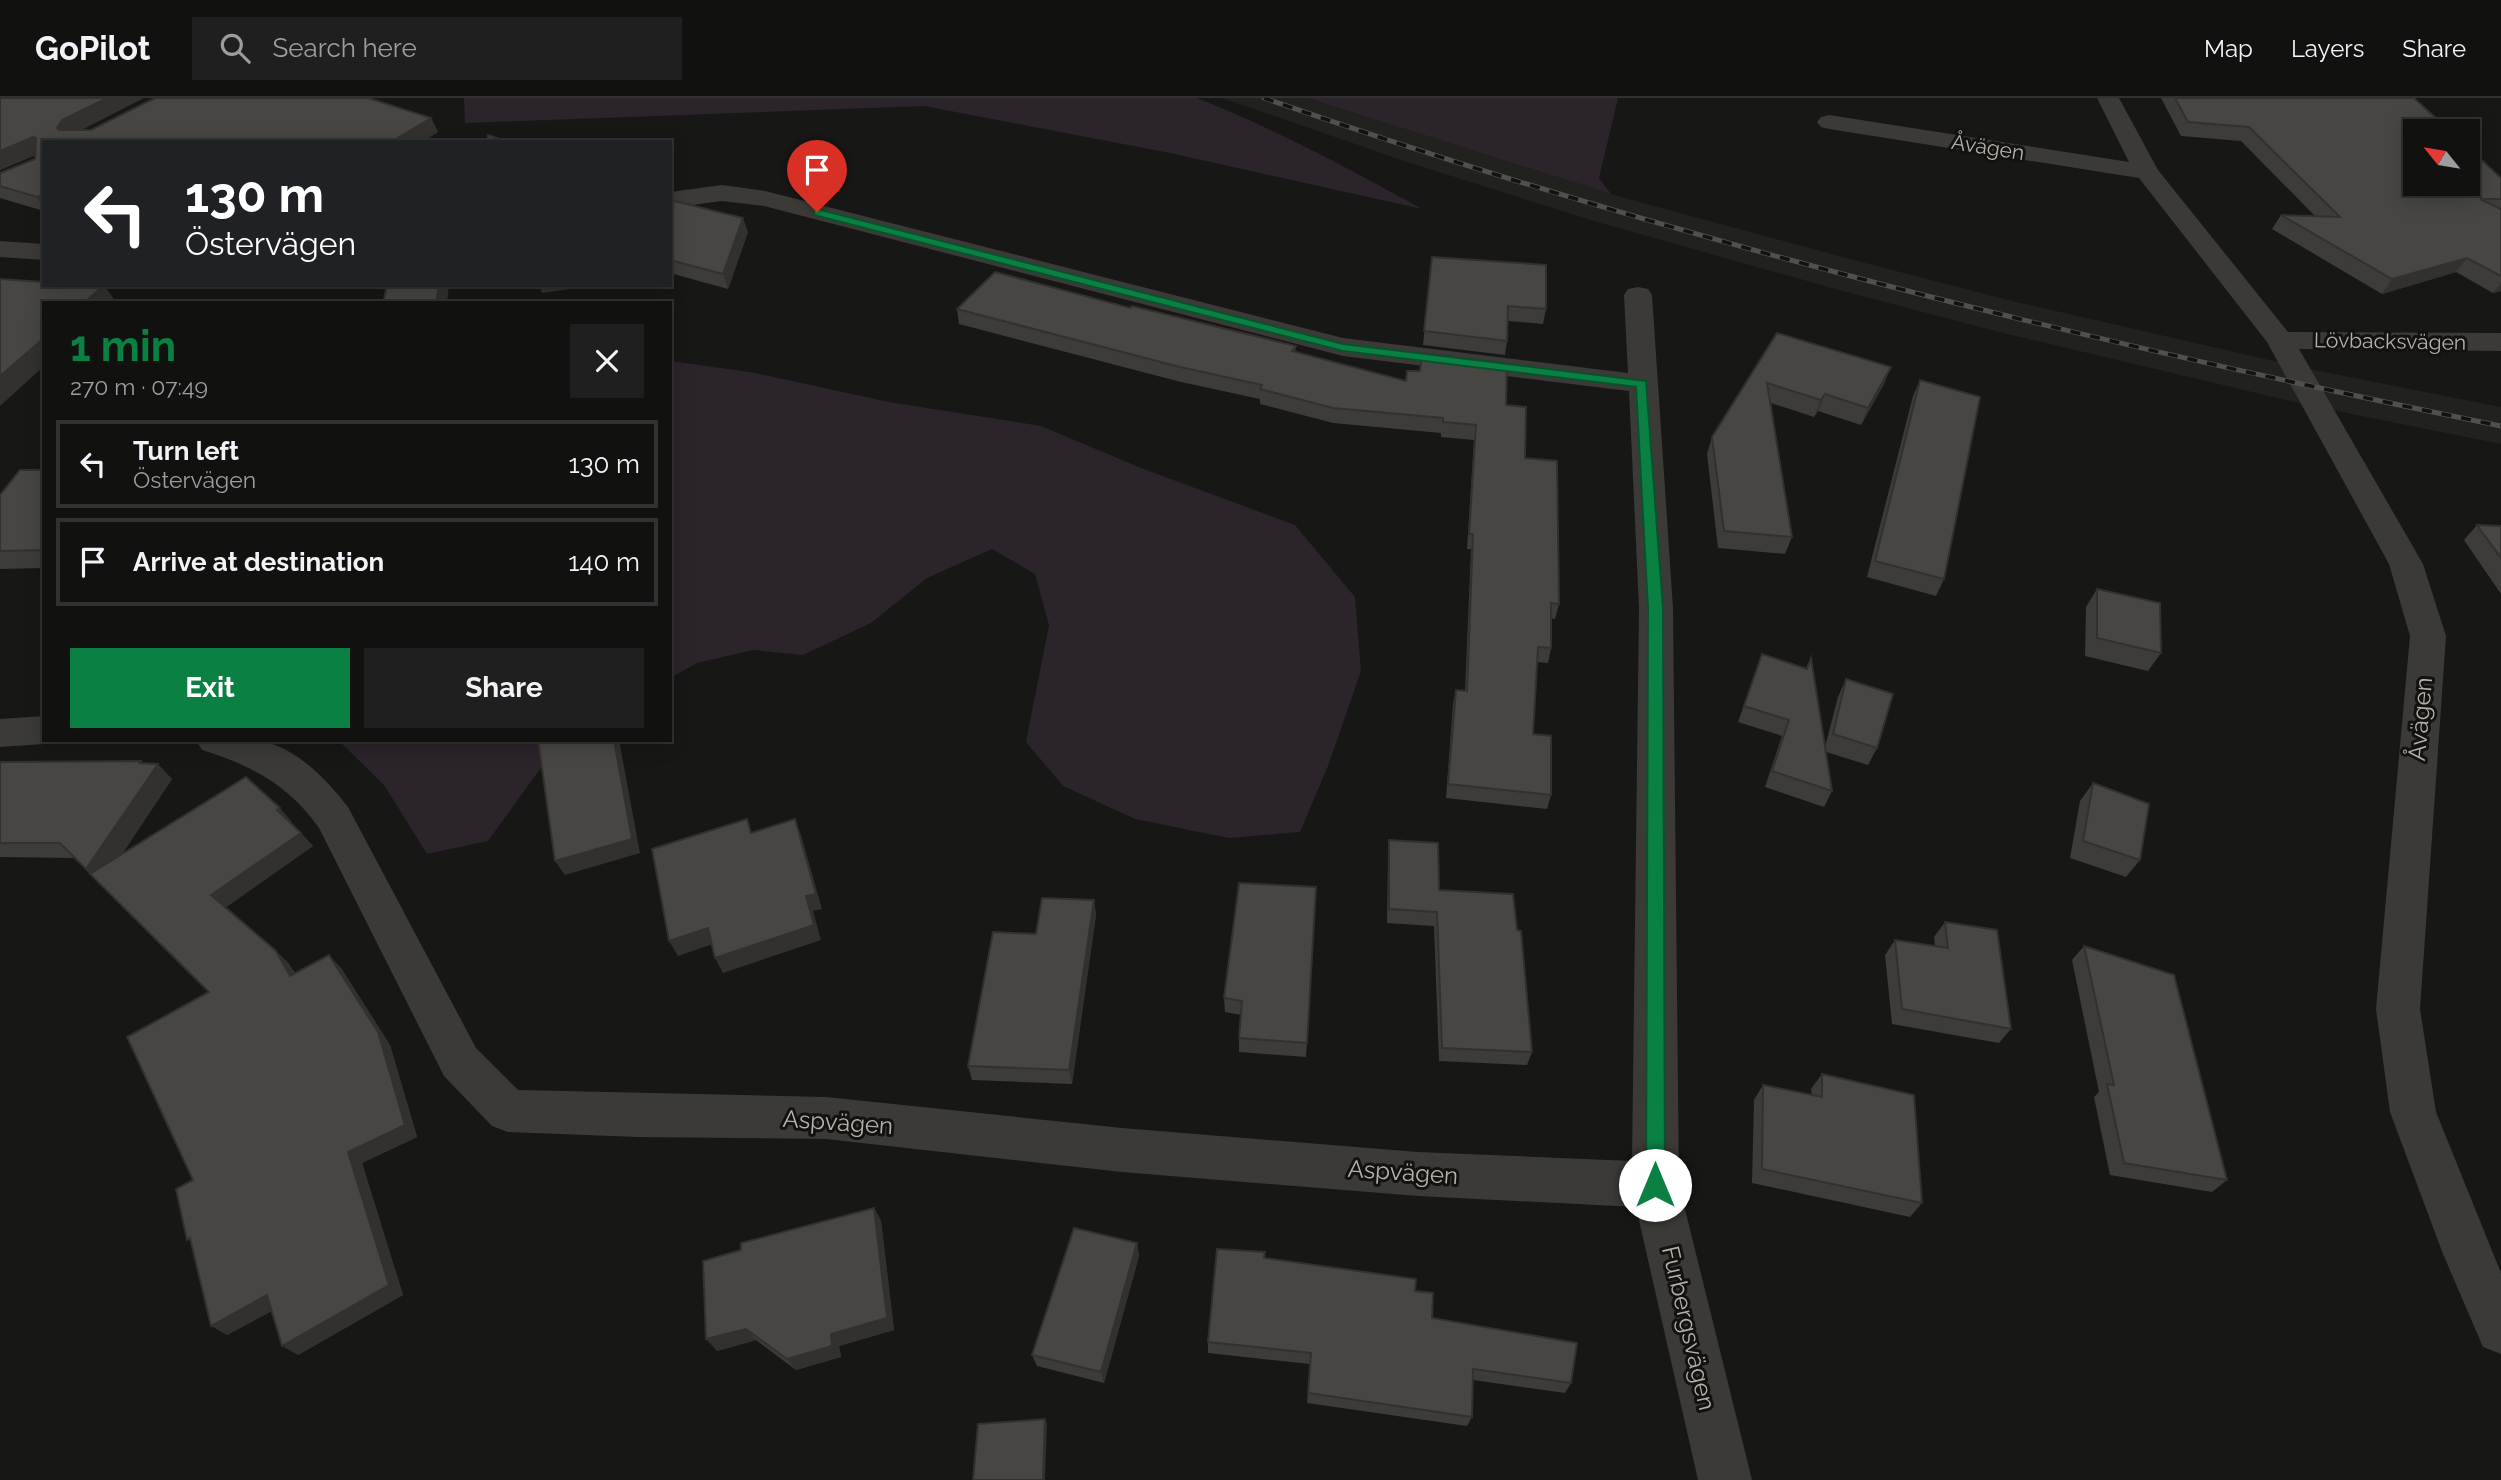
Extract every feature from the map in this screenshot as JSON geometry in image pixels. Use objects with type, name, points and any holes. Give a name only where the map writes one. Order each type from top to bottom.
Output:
[{"type":"street","name":"Åvägen","points":[[2108,98],[2147,172],[2280,340],[2406,564],[2428,636],[2416,759],[2398,1009],[2413,1112],[2468,1255],[2501,1329]]},
{"type":"street","name":"Åvägen","points":[[1829,122],[2147,172]]},
{"type":"street","points":[[672,200],[722,193],[765,199],[1343,347],[1642,384]]},
{"type":"street","points":[[0,249],[42,253]]},
{"type":"street","name":"Furbergsvägen","points":[[1638,295],[1656,608],[1655,1185],[1725,1480]]},
{"type":"street","name":"Lövbacksvägen","points":[[2280,340],[2501,342]]},
{"type":"street","points":[[0,733],[42,730]]},
{"type":"street","name":"Aspvägen","points":[[222,742],[251,750],[292,773],[318,793],[334,818],[460,1062],[508,1111],[826,1118],[1122,1150],[1419,1174],[1655,1185]]},
{"type":"shaded area","points":[[464,98],[1197,98],[1311,150],[1422,209],[1170,153],[924,106],[465,123]]},
{"type":"shaded area","points":[[1222,98],[1307,98],[1621,197],[2012,301],[2304,368],[2501,407],[2501,444],[2307,405],[2003,333],[1839,290],[1597,222],[1407,162]]},
{"type":"shaded area","points":[[1307,98],[1618,98],[1599,178],[1611,194]]},
{"type":"shaded area","points":[[672,361],[750,372],[889,402],[1041,426],[1141,468],[1295,525],[1355,597],[1361,671],[1328,766],[1300,832],[1229,838],[1135,819],[1063,786],[1026,742],[1049,625],[1035,574],[992,549],[927,578],[871,623],[803,655],[753,650],[697,663],[672,677]]},
{"type":"shaded area","points":[[340,742],[564,742],[556,747],[488,841],[427,854],[384,785]]},
{"type":"building","points":[[0,98],[107,98],[62,120],[57,128],[59,130],[91,130],[155,98],[368,98],[431,118],[394,140],[42,140],[42,195],[37,197],[0,186],[0,173],[35,159],[36,138],[0,151]]},
{"type":"building","points":[[2175,98],[2414,98],[2437,119],[2403,119],[2403,196],[2480,196],[2480,158],[2501,178],[2501,199],[2480,199],[2501,209],[2501,276],[2467,258],[2392,279],[2281,215],[2340,217],[2249,127],[2188,122]]},
{"type":"building","points":[[488,135],[502,140],[487,140]]},
{"type":"building","points":[[672,200],[743,218],[723,274],[672,261]]},
{"type":"building","points":[[1432,257],[1546,265],[1546,309],[1508,306],[1507,341],[1424,331]]},
{"type":"building","points":[[995,272],[1130,308],[1132,306],[1296,346],[1292,351],[1406,381],[1407,371],[1420,371],[1422,353],[1507,364],[1506,405],[1526,407],[1525,458],[1557,461],[1559,604],[1551,603],[1551,648],[1538,647],[1533,734],[1551,736],[1551,795],[1448,784],[1456,690],[1467,691],[1473,534],[1469,534],[1476,425],[1443,422],[1443,418],[1333,408],[1260,389],[1262,385],[1180,367],[957,309]]},
{"type":"building","points":[[0,279],[42,282],[42,287],[102,287],[86,301],[42,301],[42,340],[0,376]]},
{"type":"building","points":[[387,287],[439,287],[436,301],[383,301]]},
{"type":"building","points":[[1777,333],[1891,367],[1868,408],[1825,394],[1821,400],[1767,383],[1792,537],[1724,531],[1712,437]]},
{"type":"building","points":[[1920,380],[1980,397],[1944,579],[1875,561]]},
{"type":"building","points":[[20,470],[42,470],[42,550],[0,551],[0,495]]},
{"type":"building","points":[[2477,525],[2501,526],[2501,558]]},
{"type":"building","points":[[2097,589],[2160,603],[2161,653],[2097,638]]},
{"type":"building","points":[[1762,654],[1807,669],[1811,658],[1832,791],[1772,771],[1789,720],[1744,706]]},
{"type":"building","points":[[1846,679],[1893,694],[1877,748],[1833,734]]},
{"type":"building","points":[[538,742],[614,742],[632,839],[555,861]]},
{"type":"building","points":[[141,761],[140,763],[158,764],[86,869],[60,843],[0,843],[0,762]]},
{"type":"building","points":[[246,777],[280,808],[277,810],[301,833],[211,895],[276,951],[290,976],[329,955],[378,1032],[405,1125],[348,1152],[389,1285],[282,1346],[267,1295],[211,1326],[176,1189],[193,1180],[127,1037],[209,992],[90,874]]},
{"type":"building","points":[[2093,783],[2149,804],[2140,860],[2083,841]]},
{"type":"building","points":[[747,819],[751,833],[795,819],[816,894],[806,896],[814,925],[715,958],[708,928],[669,941],[652,849]]},
{"type":"building","points":[[1389,840],[1438,843],[1439,890],[1513,894],[1517,930],[1521,931],[1532,1052],[1442,1048],[1437,912],[1389,909]]},
{"type":"building","points":[[1239,883],[1316,887],[1307,1043],[1239,1038],[1242,1001],[1224,998]]},
{"type":"building","points":[[1042,898],[1094,900],[1069,1070],[968,1066],[993,932],[1036,934]]},
{"type":"building","points":[[1945,922],[1997,930],[2011,1029],[1902,1009],[1895,940],[1948,948]]},
{"type":"building","points":[[2084,946],[2174,975],[2227,1180],[2124,1163],[2107,1084],[2114,1085]]},
{"type":"building","points":[[1822,1074],[1914,1095],[1922,1203],[1762,1169],[1763,1085],[1822,1097]]},
{"type":"building","points":[[874,1208],[887,1318],[831,1334],[832,1346],[787,1359],[746,1329],[706,1339],[703,1261],[741,1250],[741,1243]]},
{"type":"building","points":[[1074,1228],[1137,1243],[1101,1372],[1032,1355]]},
{"type":"building","points":[[1217,1249],[1265,1252],[1264,1258],[1416,1279],[1415,1291],[1433,1293],[1432,1318],[1577,1343],[1571,1383],[1473,1369],[1472,1417],[1308,1393],[1311,1353],[1208,1342]]},
{"type":"building","points":[[1045,1419],[1043,1480],[973,1480],[978,1424]]},
{"type":"railway","points":[[1264,98],[1569,197],[1877,283],[2188,359],[2501,426]]},
{"type":"route","points":[[817,212],[1343,347],[1642,384],[1656,608],[1655,1185]]}]
